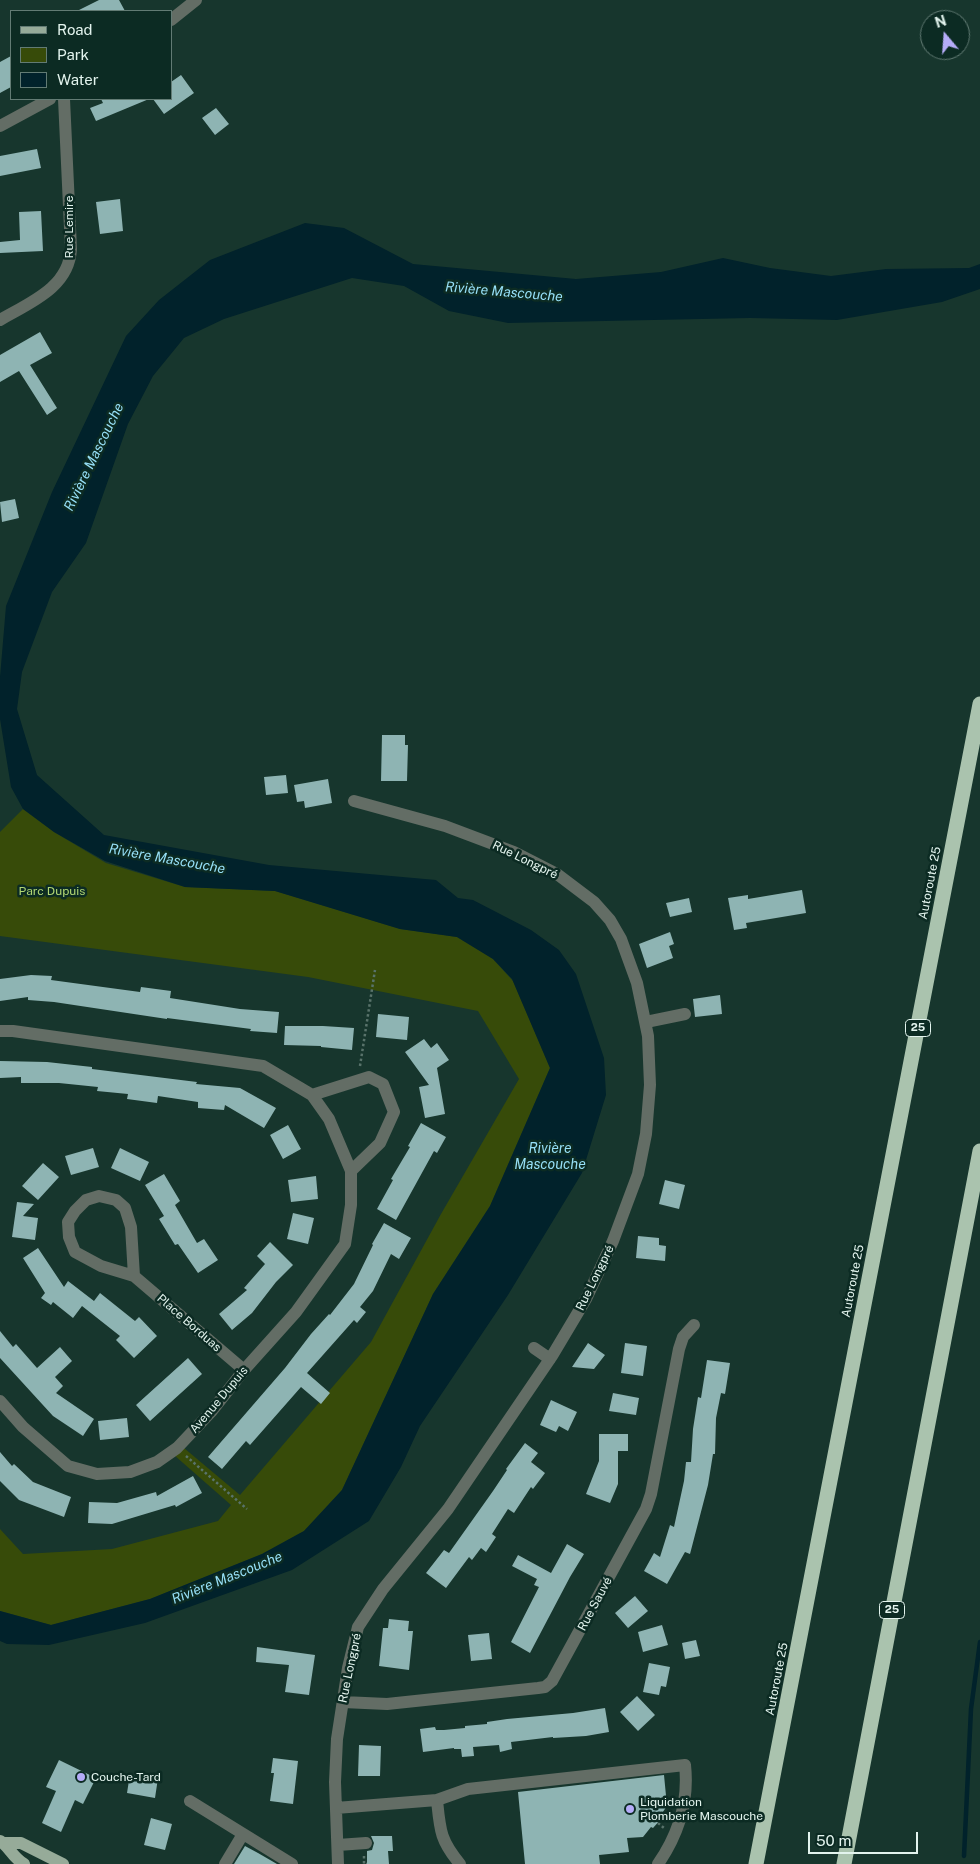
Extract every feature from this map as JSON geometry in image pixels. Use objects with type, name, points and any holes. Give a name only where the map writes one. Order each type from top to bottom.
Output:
[{"type":"highway","name":"Autoroute 25","points":[[756,1864],[980,704]]},
{"type":"highway","name":"25","points":[[844,1864],[980,1151]]},
{"type":"main road","points":[[2,1842],[21,1844],[47,1861],[63,1864]]},
{"type":"main road","points":[[2,1842],[16,1862]]},
{"type":"street","points":[[172,19],[196,0]]},
{"type":"street","points":[[0,126],[48,100]]},
{"type":"street","name":"Rue Lemire","points":[[0,320],[53,288],[65,274],[69,262],[71,249],[64,100]]},
{"type":"street","name":"Rue Longpré","points":[[338,1864],[336,1753],[355,1637],[362,1619],[383,1588],[448,1509],[550,1359],[578,1314],[623,1216],[640,1167],[650,1101],[650,1069],[646,1022],[637,983],[621,939],[606,915],[594,902],[576,886],[531,860],[464,833],[413,816],[354,802]]},
{"type":"street","points":[[646,1022],[685,1014]]},
{"type":"street","name":"Avenue Dupuis","points":[[0,1031],[13,1031],[263,1066],[312,1095],[329,1119],[351,1171],[351,1205],[345,1244],[296,1312],[244,1370],[211,1412],[177,1448],[157,1462],[130,1472],[97,1474],[68,1466],[23,1427],[0,1402]]},
{"type":"street","points":[[312,1095],[369,1077],[383,1084],[394,1112],[380,1142],[351,1171]]},
{"type":"street","name":"Place Borduas","points":[[134,1276],[131,1227],[125,1208],[116,1200],[99,1196],[86,1200],[75,1210],[68,1222],[69,1238],[75,1252],[101,1266],[134,1276],[244,1370]]},
{"type":"street","name":"Rue Sauvé","points":[[343,1702],[371,1704],[414,1702],[545,1687],[552,1681],[646,1509],[679,1349],[683,1337],[694,1325]]},
{"type":"street","points":[[534,1348],[550,1359]]},
{"type":"street","points":[[336,1808],[437,1800],[468,1789],[684,1765],[686,1783],[684,1809],[658,1864]]},
{"type":"street","points":[[437,1800],[441,1835],[444,1843],[460,1864]]},
{"type":"street","points":[[190,1801],[292,1864]]},
{"type":"street","points":[[225,1864],[243,1834]]},
{"type":"street","points":[[16,1862],[21,1844]]},
{"type":"street","points":[[338,1845],[365,1847]]},
{"type":"path","points":[[358,1080],[375,970]]},
{"type":"path","points":[[177,1448],[248,1509]]},
{"type":"path","points":[[658,1823],[662,1827]]},
{"type":"path","points":[[365,1847],[364,1864],[368,1864]]},
{"type":"green space","name":"Parc Dupuis","points":[[23,809],[54,832],[106,863],[185,887],[275,891],[400,929],[457,937],[493,959],[513,981],[550,1068],[490,1206],[433,1294],[342,1490],[304,1531],[262,1554],[150,1599],[51,1625],[0,1611],[0,1529],[23,1554],[112,1549],[218,1521],[231,1505],[174,1455],[184,1448],[240,1495],[371,1342],[441,1214],[519,1079],[478,1011],[308,977],[0,936],[0,832]]},
{"type":"water","name":"Rivière Mascouche","points":[[305,223],[344,228],[413,264],[576,279],[661,272],[723,258],[770,268],[831,276],[886,269],[969,268],[980,264],[980,289],[942,302],[837,320],[750,318],[508,323],[449,311],[404,286],[352,278],[224,319],[184,338],[153,376],[128,424],[86,543],[52,592],[22,672],[17,709],[37,775],[104,835],[269,865],[436,880],[458,898],[473,900],[531,930],[559,950],[576,974],[604,1058],[606,1095],[582,1173],[508,1295],[420,1426],[401,1467],[369,1521],[292,1570],[145,1623],[49,1645],[7,1644],[0,1641],[0,1611],[51,1625],[150,1599],[262,1554],[304,1531],[342,1490],[433,1294],[490,1206],[550,1068],[512,979],[493,959],[457,937],[400,929],[275,891],[185,887],[105,861],[54,832],[23,809],[11,787],[0,719],[0,677],[6,606],[52,492],[126,336],[159,300],[210,260]]},
{"type":"building","points":[[99,0],[119,0],[124,10],[79,10]]},
{"type":"building","points":[[10,57],[10,88],[0,93],[0,62]]},
{"type":"building","points":[[181,75],[194,93],[164,114],[154,100],[172,100],[172,81]]},
{"type":"building","points":[[102,100],[147,100],[96,121],[90,108],[103,103]]},
{"type":"building","points":[[216,108],[229,124],[215,135],[202,118]]},
{"type":"building","points":[[37,149],[41,168],[0,176],[0,156]]},
{"type":"building","points":[[120,199],[123,231],[100,234],[96,202]]},
{"type":"building","points":[[41,211],[43,251],[0,253],[0,242],[20,240],[19,212]]},
{"type":"building","points":[[40,332],[52,353],[30,365],[57,408],[47,415],[19,371],[0,382],[0,355]]},
{"type":"building","points":[[15,499],[19,518],[2,522],[0,502]]},
{"type":"building","points":[[382,735],[405,735],[405,745],[408,745],[407,781],[381,781]]},
{"type":"building","points":[[286,775],[288,793],[266,795],[264,777]]},
{"type":"building","points":[[328,779],[332,803],[305,808],[304,801],[297,802],[294,785]]},
{"type":"building","points":[[802,890],[806,913],[746,923],[747,928],[734,930],[728,898],[748,895],[748,899]]},
{"type":"building","points":[[689,898],[692,912],[670,917],[666,903]]},
{"type":"building","points":[[670,932],[674,944],[669,946],[673,958],[647,968],[639,944]]},
{"type":"building","points":[[31,975],[52,976],[51,980],[140,992],[141,987],[171,991],[170,998],[240,1009],[279,1012],[277,1033],[250,1031],[251,1029],[28,1000],[28,997],[0,1001],[0,979]]},
{"type":"building","points":[[720,995],[722,1014],[695,1017],[693,999]]},
{"type":"building","points":[[378,1014],[409,1017],[407,1040],[376,1037]]},
{"type":"building","points":[[285,1026],[354,1028],[352,1050],[321,1046],[284,1045]]},
{"type":"building","points":[[424,1039],[431,1048],[437,1043],[449,1060],[437,1068],[445,1114],[425,1118],[419,1087],[429,1085],[405,1052]]},
{"type":"building","points":[[0,1061],[47,1062],[92,1067],[92,1069],[197,1082],[196,1084],[240,1088],[276,1108],[264,1128],[225,1105],[224,1110],[198,1108],[198,1102],[158,1096],[157,1103],[127,1099],[128,1094],[97,1091],[98,1087],[59,1083],[21,1083],[21,1077],[0,1078]]},
{"type":"building","points":[[421,1123],[446,1137],[437,1153],[434,1151],[396,1220],[377,1209]]},
{"type":"building","points":[[288,1125],[301,1149],[283,1159],[270,1135]]},
{"type":"building","points":[[93,1148],[99,1167],[71,1175],[65,1156]]},
{"type":"building","points":[[120,1148],[149,1162],[140,1181],[111,1168]]},
{"type":"building","points":[[43,1163],[59,1177],[38,1200],[22,1186]]},
{"type":"building","points":[[164,1174],[180,1201],[175,1205],[197,1243],[204,1239],[218,1260],[198,1273],[178,1244],[175,1245],[159,1219],[164,1216],[145,1185]]},
{"type":"building","points":[[316,1176],[318,1199],[291,1202],[288,1180]]},
{"type":"building","points":[[665,1180],[685,1185],[679,1209],[659,1204]]},
{"type":"building","points":[[17,1202],[34,1204],[23,1216],[38,1218],[35,1240],[12,1237]]},
{"type":"building","points":[[293,1213],[314,1218],[308,1244],[287,1239]]},
{"type":"building","points":[[384,1223],[411,1238],[399,1259],[391,1254],[373,1291],[360,1307],[366,1312],[357,1323],[354,1320],[307,1373],[330,1393],[321,1404],[301,1387],[250,1445],[246,1441],[222,1469],[208,1457],[285,1368],[311,1334],[330,1315],[354,1284],[372,1244]]},
{"type":"building","points":[[638,1236],[659,1238],[659,1245],[666,1246],[665,1261],[636,1258]]},
{"type":"building","points":[[270,1242],[293,1265],[276,1282],[252,1313],[232,1330],[219,1314],[247,1290],[244,1288],[265,1264],[257,1256]]},
{"type":"building","points":[[38,1248],[64,1287],[68,1281],[94,1301],[100,1293],[135,1321],[139,1317],[157,1336],[134,1358],[116,1340],[120,1336],[82,1306],[73,1318],[53,1302],[51,1305],[41,1298],[45,1293],[23,1258]]},
{"type":"building","points":[[0,1331],[13,1347],[16,1344],[37,1368],[60,1347],[72,1361],[55,1377],[63,1386],[56,1393],[94,1419],[83,1436],[53,1416],[0,1358]]},
{"type":"building","points":[[588,1343],[605,1355],[594,1369],[572,1367]]},
{"type":"building","points":[[625,1343],[647,1346],[643,1376],[621,1373]]},
{"type":"building","points":[[188,1358],[202,1374],[150,1421],[136,1405]]},
{"type":"building","points":[[707,1360],[730,1363],[725,1394],[721,1393],[716,1418],[715,1454],[713,1454],[708,1485],[690,1554],[685,1552],[667,1584],[644,1571],[654,1553],[660,1557],[670,1525],[674,1527],[686,1462],[691,1462],[693,1429],[698,1397],[701,1398]]},
{"type":"building","points":[[613,1393],[639,1398],[636,1415],[609,1411]]},
{"type":"building","points":[[551,1400],[577,1412],[568,1431],[559,1426],[556,1432],[540,1425]]},
{"type":"building","points":[[127,1418],[129,1437],[100,1440],[98,1421]]},
{"type":"building","points":[[599,1434],[628,1434],[628,1451],[618,1451],[618,1484],[610,1503],[586,1494],[599,1461]]},
{"type":"building","points":[[525,1443],[538,1453],[531,1462],[545,1473],[533,1489],[531,1487],[514,1513],[508,1509],[492,1534],[496,1537],[486,1552],[481,1548],[472,1560],[469,1557],[446,1588],[426,1573],[444,1550],[449,1553]]},
{"type":"building","points":[[0,1452],[12,1466],[14,1464],[33,1482],[71,1497],[64,1517],[19,1500],[0,1481]]},
{"type":"building","points":[[193,1476],[202,1493],[176,1507],[175,1505],[112,1524],[88,1523],[89,1502],[117,1503],[156,1492],[157,1496]]},
{"type":"building","points":[[567,1544],[584,1554],[530,1653],[511,1642],[539,1587],[534,1585],[537,1579],[512,1566],[518,1555],[551,1573]]},
{"type":"building","points":[[635,1596],[648,1611],[628,1628],[615,1613]]},
{"type":"building","points":[[389,1619],[409,1621],[408,1631],[413,1631],[409,1670],[379,1666],[383,1628],[388,1628]]},
{"type":"building","points":[[662,1625],[668,1645],[643,1652],[638,1632]]},
{"type":"building","points":[[489,1633],[492,1659],[471,1661],[468,1635]]},
{"type":"building","points":[[696,1640],[700,1656],[685,1659],[682,1643]]},
{"type":"building","points":[[257,1647],[315,1655],[309,1695],[285,1692],[289,1665],[256,1662]]},
{"type":"building","points":[[649,1663],[670,1667],[666,1687],[661,1686],[659,1695],[643,1692]]},
{"type":"building","points":[[637,1696],[655,1715],[638,1731],[620,1712]]},
{"type":"building","points":[[605,1708],[609,1732],[586,1736],[553,1737],[511,1742],[512,1749],[500,1752],[499,1745],[473,1747],[474,1756],[462,1757],[461,1749],[454,1748],[423,1752],[420,1729],[435,1727],[436,1730],[465,1728],[465,1726],[487,1724],[487,1722],[507,1719]]},
{"type":"building","points":[[359,1745],[381,1746],[380,1776],[358,1776]]},
{"type":"building","points":[[273,1758],[298,1761],[293,1804],[270,1801],[274,1773],[271,1773]]},
{"type":"building","points":[[59,1760],[96,1778],[83,1804],[75,1800],[61,1832],[42,1823],[56,1791],[46,1787]]},
{"type":"building","points":[[130,1774],[158,1778],[155,1798],[127,1793]]},
{"type":"building","points":[[664,1775],[667,1806],[660,1816],[662,1818],[643,1837],[627,1838],[629,1852],[599,1855],[600,1864],[525,1864],[518,1792]]},
{"type":"building","points":[[151,1818],[172,1824],[165,1850],[144,1845]]},
{"type":"building","points":[[371,1836],[392,1836],[393,1851],[388,1851],[389,1864],[367,1864],[367,1851],[372,1850],[374,1843]]},
{"type":"building","points":[[245,1846],[258,1853],[277,1864],[234,1864]]},
{"type":"waterway","points":[[964,1856],[971,1709],[980,1642]]},
{"type":"place","name":"Couche-Tard","points":[[81,1777]]},
{"type":"place","name":"Liquidation Plomberie Mascouche","points":[[630,1809]]}]
